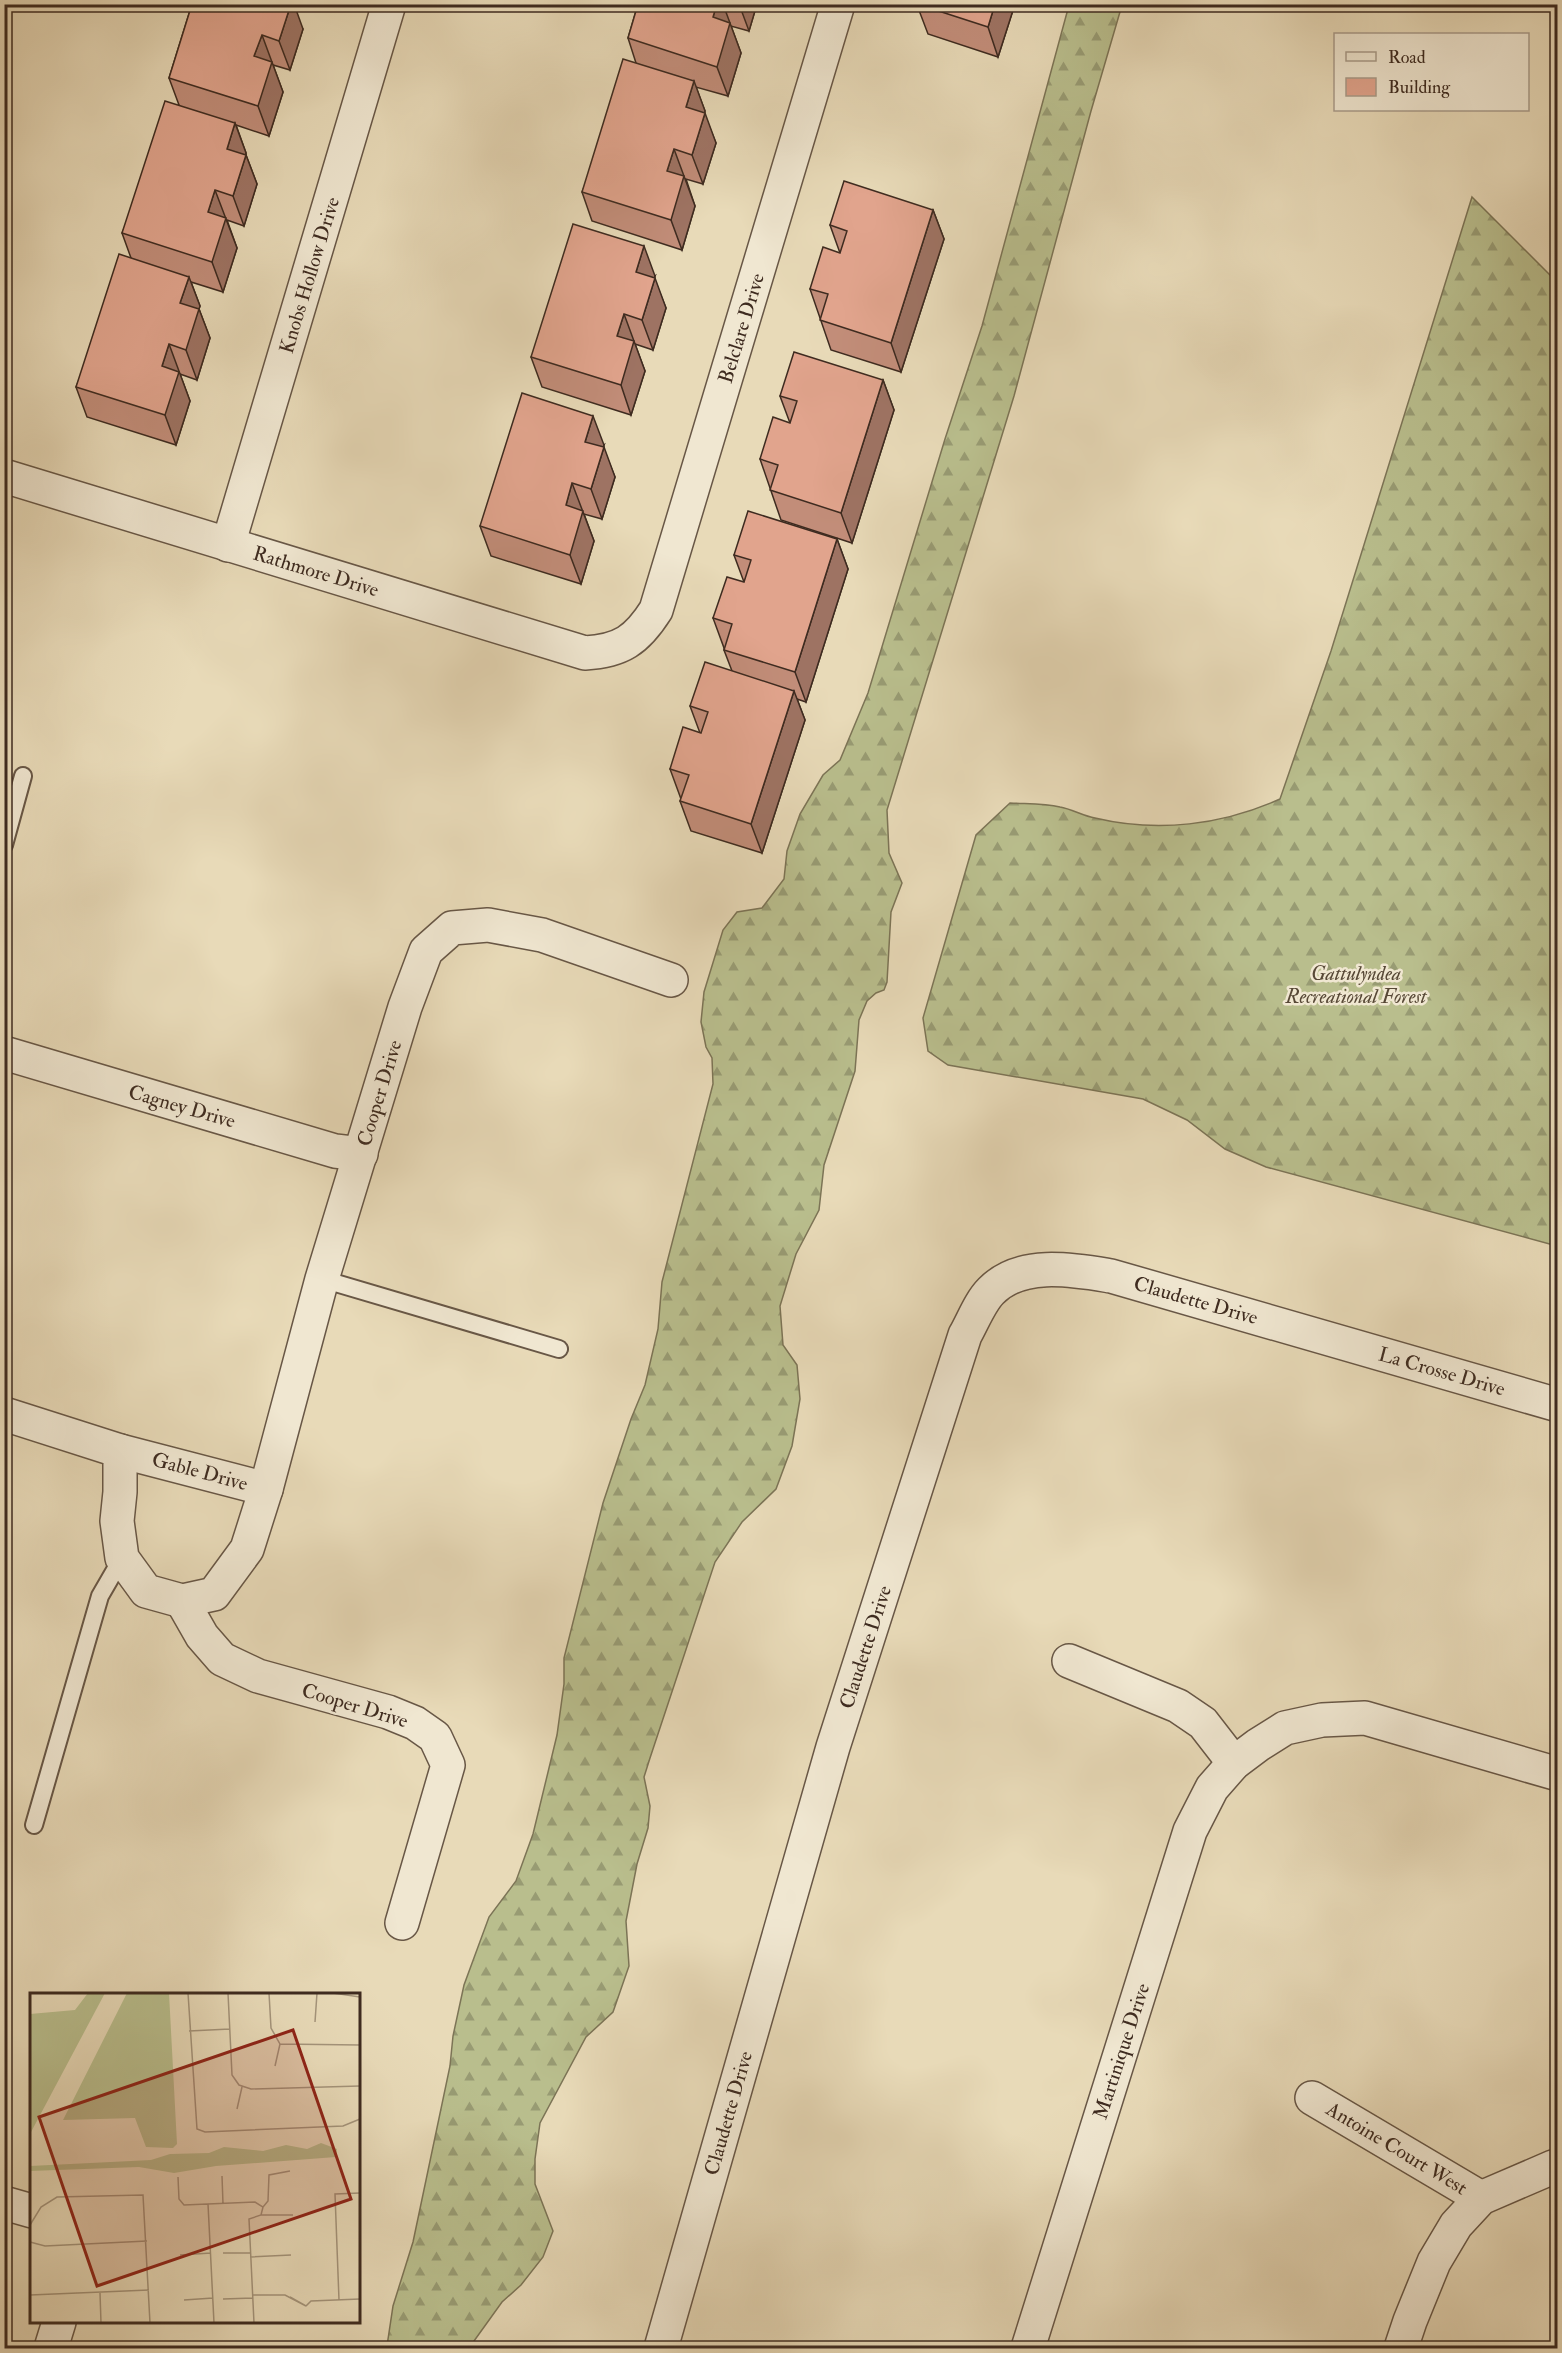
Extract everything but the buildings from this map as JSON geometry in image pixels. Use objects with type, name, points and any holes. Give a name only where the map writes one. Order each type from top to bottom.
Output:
[{"type":"street","name":"Knobs Hollow Drive","points":[[228,545],[389,4]]},
{"type":"street","name":"Belclare Drive","points":[[628,642],[645,627],[656,610],[838,4]]},
{"type":"street","name":"Rathmore Drive","points":[[4,476],[585,652],[607,651],[628,642]]},
{"type":"street","name":"Cooper Drive","points":[[266,1489],[322,1279],[405,1007],[426,951],[452,928],[488,926],[542,935],[671,980]]},
{"type":"street","name":"Cagney Drive","points":[[4,1053],[335,1151],[361,1154]]},
{"type":"street","name":"Claudette Drive","points":[[661,2349],[833,1747],[965,1335],[991,1291],[1012,1275],[1062,1268],[1111,1276],[1328,1338]]},
{"type":"street","name":"La Crosse Drive","points":[[1328,1338],[1557,1405]]},
{"type":"street","name":"Gable Drive","points":[[4,1414],[120,1451],[266,1489],[247,1548],[214,1594],[182,1601],[146,1591],[122,1558],[117,1521],[120,1451]]},
{"type":"street","name":"Cooper Drive","points":[[182,1601],[202,1636],[222,1659],[258,1676],[388,1712],[415,1723],[435,1737],[448,1765],[402,1923]]},
{"type":"street","points":[[1069,1661],[1178,1706],[1203,1723],[1234,1763]]},
{"type":"street","name":"Martinique Drive","points":[[1028,2349],[1190,1831],[1212,1788],[1234,1763],[1285,1728],[1322,1720],[1365,1718],[1557,1774]]},
{"type":"street","name":"Antoine Court West","points":[[1312,2098],[1481,2198]]},
{"type":"street","points":[[1401,2349],[1434,2262],[1456,2225],[1481,2198],[1557,2167]]},
{"type":"street","points":[[4,2203],[30,2210]]},
{"type":"street","points":[[51,2349],[59,2323]]},
{"type":"lane","points":[[4,845],[23,776]]},
{"type":"lane","points":[[322,1279],[559,1349]]},
{"type":"lane","points":[[34,1825],[100,1596],[122,1558]]},
{"type":"green space","points":[[1069,5],[1122,5],[1014,396],[887,810],[889,853],[902,883],[891,912],[887,982],[884,990],[876,993],[867,1001],[859,1020],[855,1071],[824,1165],[819,1210],[796,1254],[780,1306],[783,1345],[797,1365],[800,1399],[792,1446],[776,1489],[742,1522],[715,1562],[644,1777],[650,1806],[648,1828],[637,1864],[626,1921],[629,1966],[613,2012],[586,2037],[540,2123],[535,2159],[535,2184],[553,2231],[543,2257],[521,2285],[502,2302],[469,2348],[389,2348],[387,2346],[393,2306],[413,2242],[450,2066],[453,2036],[464,1985],[489,1917],[516,1881],[533,1834],[557,1735],[564,1684],[564,1658],[603,1503],[645,1385],[658,1329],[662,1282],[713,1084],[712,1058],[706,1047],[701,1022],[704,992],[723,930],[737,912],[762,908],[784,879],[787,851],[800,814],[823,775],[840,760],[868,693],[945,439],[982,326]]},
{"type":"green space","name":"Gattulyndea Recreational Forest","points":[[1472,197],[1557,282],[1557,1246],[1266,1167],[1225,1149],[1187,1120],[1143,1099],[948,1065],[928,1051],[923,1018],[976,835],[1010,803],[1054,806],[1119,823],[1166,825],[1189,824],[1235,815],[1280,799],[1331,651]]}]
